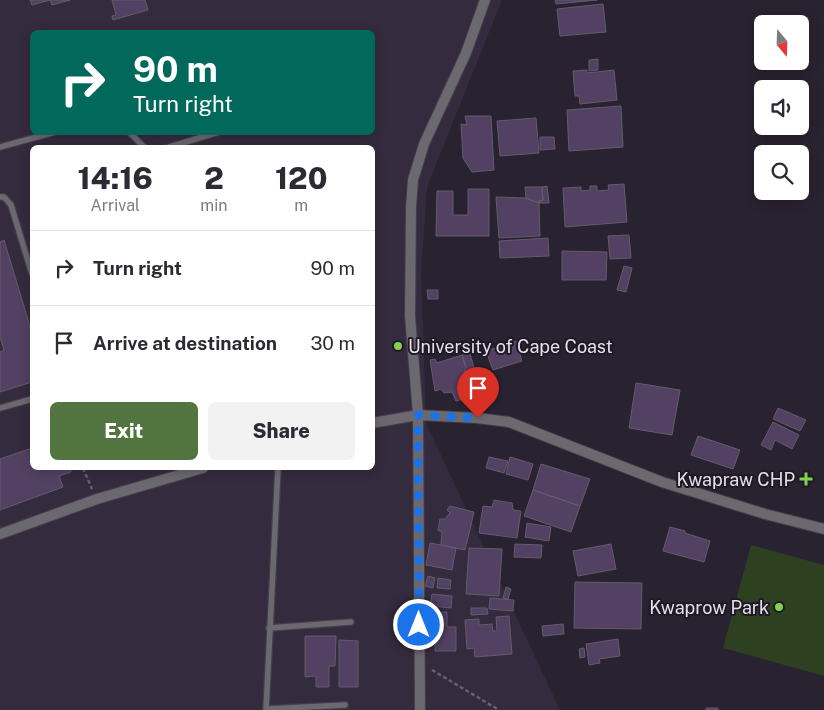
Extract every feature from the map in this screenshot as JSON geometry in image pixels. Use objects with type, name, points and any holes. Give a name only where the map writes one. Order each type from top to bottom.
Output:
[{"type":"street","points":[[420,710],[418,415],[410,316],[411,207],[414,180],[424,144],[466,53],[485,0]]},
{"type":"street","points":[[375,422],[418,415],[478,418],[508,422],[662,482],[765,514],[824,529]]},
{"type":"street","points":[[0,534],[97,499],[196,470]]},
{"type":"lane","points":[[0,147],[44,135]]},
{"type":"lane","points":[[132,135],[142,145]]},
{"type":"lane","points":[[176,145],[208,135]]},
{"type":"lane","points":[[0,196],[11,205],[30,267]]},
{"type":"lane","points":[[0,408],[30,400]]},
{"type":"lane","points":[[278,470],[266,710],[345,705]]},
{"type":"lane","points":[[269,628],[351,622]]},
{"type":"path","points":[[84,470],[97,499]]},
{"type":"path","points":[[420,663],[499,710]]},
{"type":"shaded area","name":"University of Cape Coast","points":[[0,0],[502,0],[427,187],[421,273],[426,423],[560,710],[0,710]]},
{"type":"green space","name":"Kwaprow Park","points":[[751,545],[824,565],[824,676],[723,648]]},
{"type":"building","points":[[30,0],[50,0],[32,5]]},
{"type":"building","points":[[50,0],[70,0],[52,5]]},
{"type":"building","points":[[112,0],[145,0],[148,10],[113,20],[112,16],[116,15]]},
{"type":"building","points":[[555,0],[597,0],[556,4]]},
{"type":"building","points":[[603,4],[606,32],[560,36],[557,9]]},
{"type":"building","points":[[598,59],[598,70],[589,71],[589,60]]},
{"type":"building","points":[[587,70],[587,73],[614,70],[617,100],[580,104],[579,96],[575,96],[573,71]]},
{"type":"building","points":[[621,106],[623,147],[569,151],[567,110]]},
{"type":"building","points":[[465,116],[491,116],[494,170],[472,172],[463,158],[461,124],[467,125]]},
{"type":"building","points":[[536,118],[539,153],[500,156],[497,121]]},
{"type":"building","points":[[540,137],[554,137],[555,149],[540,150]]},
{"type":"building","points":[[624,184],[627,222],[565,227],[563,188],[581,187],[581,191],[590,190],[590,186],[597,186],[597,191],[609,190],[608,185]]},
{"type":"building","points":[[547,186],[549,203],[539,203],[539,201],[543,200],[542,187]]},
{"type":"building","points":[[525,187],[542,187],[543,200],[539,201],[539,203],[526,198]]},
{"type":"building","points":[[468,189],[489,189],[489,236],[436,236],[437,191],[453,191],[453,215],[468,215]]},
{"type":"building","points":[[496,197],[526,198],[539,203],[540,236],[499,238]]},
{"type":"building","points":[[629,235],[631,258],[610,259],[608,236]]},
{"type":"building","points":[[548,238],[549,256],[500,258],[499,241]]},
{"type":"building","points":[[4,240],[30,326],[30,383],[0,392],[0,352],[4,350],[0,337],[0,242]]},
{"type":"building","points":[[562,251],[607,252],[606,280],[562,280]]},
{"type":"building","points":[[624,266],[632,268],[626,292],[617,290]]},
{"type":"building","points":[[427,290],[438,290],[438,299],[428,299]]},
{"type":"building","points":[[516,341],[522,361],[493,370],[486,351]]},
{"type":"building","points":[[470,354],[484,401],[469,404],[465,393],[462,393],[459,385],[468,382],[462,355]]},
{"type":"building","points":[[462,355],[468,382],[459,385],[462,393],[465,393],[467,398],[456,401],[452,392],[444,393],[441,389],[435,391],[430,360],[435,359],[437,363]]},
{"type":"building","points":[[636,383],[680,390],[672,435],[629,428]]},
{"type":"building","points":[[778,408],[806,420],[800,431],[773,419]]},
{"type":"building","points":[[773,422],[799,435],[792,449],[775,440],[771,450],[761,445]]},
{"type":"building","points":[[698,436],[740,450],[733,469],[691,455]]},
{"type":"building","points":[[30,449],[30,470],[70,470],[71,472],[59,476],[63,487],[0,510],[0,459]]},
{"type":"building","points":[[489,457],[508,461],[504,473],[486,468]]},
{"type":"building","points":[[510,457],[533,464],[528,480],[506,474]]},
{"type":"building","points":[[541,464],[590,479],[580,506],[533,490]]},
{"type":"building","points":[[533,490],[580,506],[571,532],[524,516]]},
{"type":"building","points":[[494,500],[512,503],[513,510],[521,511],[517,538],[479,533],[483,506],[492,507]]},
{"type":"building","points":[[450,506],[474,512],[465,550],[441,545],[442,532],[438,530],[440,519],[445,519],[450,513],[447,510]]},
{"type":"building","points":[[527,523],[551,527],[549,541],[525,537]]},
{"type":"building","points":[[670,527],[710,541],[704,562],[663,551]]},
{"type":"building","points":[[430,543],[456,548],[452,570],[426,565]]},
{"type":"building","points":[[515,544],[542,545],[541,558],[514,557]]},
{"type":"building","points":[[611,544],[616,569],[578,576],[573,551]]},
{"type":"building","points":[[469,548],[502,549],[499,596],[466,594]]},
{"type":"building","points":[[428,576],[435,578],[433,588],[425,586]]},
{"type":"building","points":[[438,578],[451,580],[450,589],[437,588]]},
{"type":"building","points":[[575,582],[642,583],[641,629],[574,628]]},
{"type":"building","points":[[506,587],[511,589],[508,599],[503,598]]},
{"type":"building","points":[[432,594],[452,596],[451,608],[430,606]]},
{"type":"building","points":[[490,598],[514,600],[513,611],[489,609]]},
{"type":"building","points":[[471,608],[487,608],[488,614],[471,615]]},
{"type":"building","points":[[436,612],[447,612],[447,627],[456,627],[456,651],[435,651]]},
{"type":"building","points":[[509,616],[512,654],[475,657],[474,648],[467,649],[465,620],[479,619],[479,625],[492,624],[493,631],[497,631],[496,617]]},
{"type":"building","points":[[563,624],[564,634],[543,636],[542,626]]},
{"type":"building","points":[[305,636],[336,636],[335,666],[329,666],[329,687],[316,687],[316,676],[305,677]]},
{"type":"building","points":[[618,639],[620,656],[599,659],[600,663],[589,665],[586,644]]},
{"type":"building","points":[[339,640],[358,641],[358,687],[339,687]]},
{"type":"building","points":[[584,648],[585,657],[580,658],[579,649]]},
{"type":"building","points":[[706,708],[718,708],[718,710],[706,710]]},
{"type":"place","name":"University of Cape Coast","points":[[398,346]]},
{"type":"place","name":"Kwapraw CHP","points":[[806,479]]},
{"type":"place","name":"Kwaprow Park","points":[[779,607]]},
{"type":"route","points":[[419,625],[418,415],[478,418]]}]
